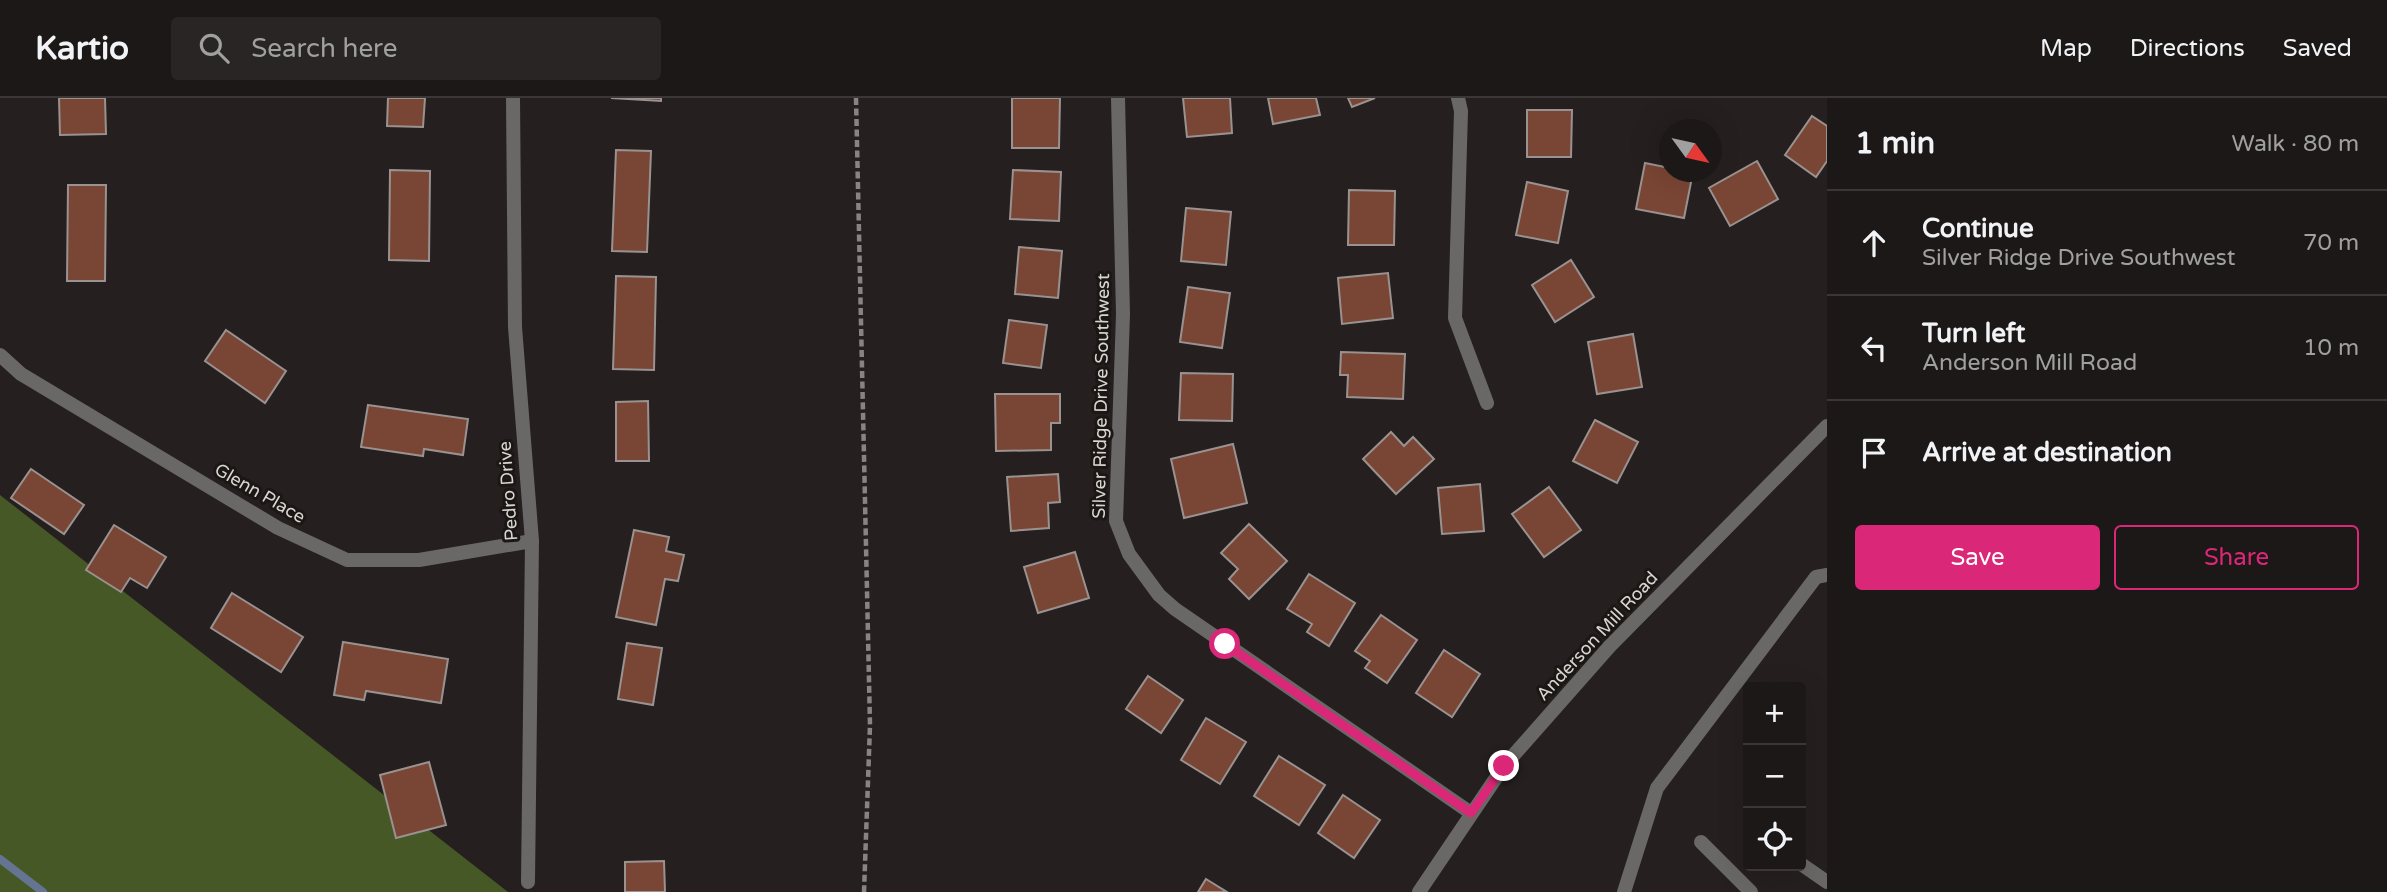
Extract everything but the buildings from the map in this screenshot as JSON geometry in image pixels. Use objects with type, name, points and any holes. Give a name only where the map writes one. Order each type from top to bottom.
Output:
[{"type":"street","name":"Pedro Drive","points":[[513,98],[515,327],[532,541],[528,881]]},
{"type":"street","name":"Silver Ridge Drive Southwest","points":[[1118,98],[1123,314],[1116,521],[1129,554],[1159,595],[1175,609],[1471,813]]},
{"type":"street","points":[[1458,98],[1461,111],[1455,318],[1487,403]]},
{"type":"street","name":"Glenn Place","points":[[0,355],[21,374],[278,528],[347,560],[419,560],[532,541]]},
{"type":"street","name":"Anderson Mill Road","points":[[1419,892],[1504,766],[1609,648],[1827,426]]},
{"type":"street","points":[[1624,892],[1657,788],[1816,577],[1827,575]]},
{"type":"street","points":[[1701,842],[1751,892]]},
{"type":"street","points":[[1806,867],[1827,882]]},
{"type":"path","points":[[856,98],[870,725],[864,892]]},
{"type":"green space","points":[[0,495],[508,892],[0,892]]},
{"type":"waterway","points":[[0,859],[43,892]]},
{"type":"route","points":[[1225,644],[1471,813],[1504,766]]}]
